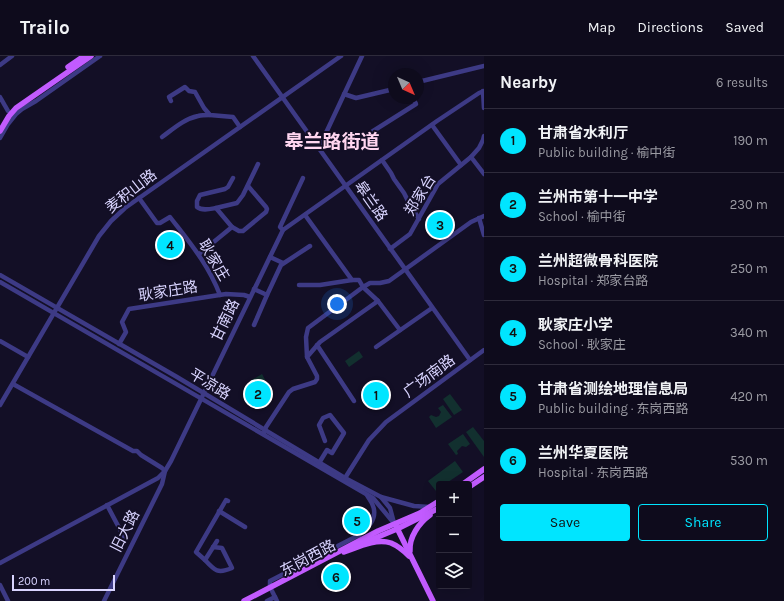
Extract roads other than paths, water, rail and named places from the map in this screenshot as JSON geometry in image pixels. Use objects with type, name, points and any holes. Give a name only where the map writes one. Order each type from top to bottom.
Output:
[{"type":"main road","points":[[0,125],[8,111],[15,105],[84,56]]},
{"type":"main road","points":[[0,131],[16,108],[34,99],[91,56]]},
{"type":"main road","points":[[467,481],[484,469]]},
{"type":"main road","points":[[472,485],[484,476]]},
{"type":"main road","points":[[396,526],[436,503]]},
{"type":"main road","points":[[396,526],[436,509]]},
{"type":"main road","points":[[412,559],[410,552],[411,539],[427,517],[436,510]]},
{"type":"main road","name":"东岗西路","points":[[252,601],[343,550],[366,541],[396,526]]},
{"type":"main road","name":"平凉路","points":[[396,526],[433,601]]},
{"type":"main road","points":[[343,550],[377,542],[385,542],[396,546],[412,559]]},
{"type":"main road","name":"东岗西路","points":[[244,601],[271,589]]},
{"type":"street","points":[[0,65],[12,56]]},
{"type":"street","points":[[0,138],[16,114],[34,99],[100,56]]},
{"type":"street","name":"皋兰路","points":[[253,56],[470,360]]},
{"type":"street","name":"麦积山路","points":[[0,405],[99,236],[111,221],[125,208],[341,56]]},
{"type":"street","points":[[318,147],[325,135],[361,56]]},
{"type":"street","points":[[424,81],[484,66]]},
{"type":"street","points":[[171,101],[169,97],[185,87],[189,91],[195,92],[204,108],[210,115]]},
{"type":"street","points":[[344,94],[356,98],[388,90]]},
{"type":"street","points":[[483,91],[484,108]]},
{"type":"street","name":"甘南路","points":[[0,562],[158,478],[165,471],[171,461],[283,230],[483,91]]},
{"type":"street","points":[[0,97],[8,111]]},
{"type":"street","points":[[370,133],[416,104]]},
{"type":"street","points":[[162,137],[182,123],[198,116],[210,115],[233,117],[240,127]]},
{"type":"street","points":[[432,125],[461,165]]},
{"type":"street","name":"郑家台","points":[[390,249],[410,234],[438,184],[471,157],[479,148],[484,136]]},
{"type":"street","points":[[471,157],[484,174]]},
{"type":"street","points":[[382,160],[419,219]]},
{"type":"street","points":[[233,178],[228,187],[200,195],[197,201],[197,207],[199,209],[216,208],[236,203],[243,195],[258,164]]},
{"type":"street","points":[[283,230],[280,227],[303,178]]},
{"type":"street","points":[[216,208],[232,227],[239,231],[243,231],[266,212],[267,209],[248,186]]},
{"type":"street","name":"耿家庄","points":[[139,198],[157,223],[160,223],[170,217],[198,254],[214,280],[220,295]]},
{"type":"street","points":[[304,215],[352,280]]},
{"type":"street","points":[[264,432],[270,420],[289,392],[317,380],[307,357],[306,337],[308,328],[363,287],[370,283],[380,284],[389,281],[471,222],[484,216]]},
{"type":"street","points":[[479,218],[484,235]]},
{"type":"street","points":[[198,254],[232,227]]},
{"type":"street","points":[[254,324],[281,265],[310,246]]},
{"type":"street","points":[[270,257],[283,263]]},
{"type":"street","name":"平凉路","points":[[0,275],[176,377],[202,396]]},
{"type":"street","points":[[299,285],[320,285],[359,280],[363,287],[378,301],[400,330]]},
{"type":"street","name":"平凉路","points":[[0,282],[130,358],[202,396],[381,497],[390,508],[396,526]]},
{"type":"street","points":[[254,289],[267,295]]},
{"type":"street","name":"耿家庄路","points":[[119,344],[126,332],[122,322],[129,309],[226,294],[244,295],[250,297]]},
{"type":"street","points":[[307,357],[320,342],[378,301]]},
{"type":"street","points":[[376,346],[432,308]]},
{"type":"street","points":[[0,342],[28,357]]},
{"type":"street","points":[[317,345],[354,401]]},
{"type":"street","name":"广场南路","points":[[345,478],[362,449],[386,422],[484,350]]},
{"type":"street","points":[[13,384],[58,408],[119,444],[133,451],[137,451],[165,471]]},
{"type":"street","points":[[319,463],[326,450],[332,453],[344,433],[330,415],[323,418],[319,425],[325,441]]},
{"type":"street","name":"平凉路","points":[[264,432],[374,498],[396,526]]},
{"type":"street","name":"旧大路","points":[[104,601],[162,484],[165,471]]},
{"type":"street","points":[[343,550],[371,524],[374,515],[373,507],[366,494]]},
{"type":"street","points":[[381,497],[414,506],[430,507]]},
{"type":"street","points":[[213,547],[222,548],[232,568],[217,572],[196,552],[226,500],[228,501]]},
{"type":"street","points":[[107,505],[125,539]]},
{"type":"street","points":[[220,512],[245,526]]},
{"type":"street","name":"东岗西路","points":[[271,589],[270,581],[359,535]]},
{"type":"street","points":[[205,560],[217,541]]},
{"type":"street","points":[[0,585],[8,601]]},
{"type":"street","points":[[267,601],[276,599],[271,589]]},
{"type":"place","name":"兰州超微骨科医院","points":[[440,225]]},
{"type":"place","name":"耿家庄小学","points":[[170,245]]},
{"type":"place","name":"兰州市第十一中学","points":[[258,394]]},
{"type":"place","name":"甘肃省水利厅","points":[[376,395]]},
{"type":"place","name":"甘肃省测绘地理信息局","points":[[357,521]]},
{"type":"place","name":"兰州华夏医院","points":[[336,577]]},
{"type":"district","name":"皋兰路街道","points":[[332,142]]}]
